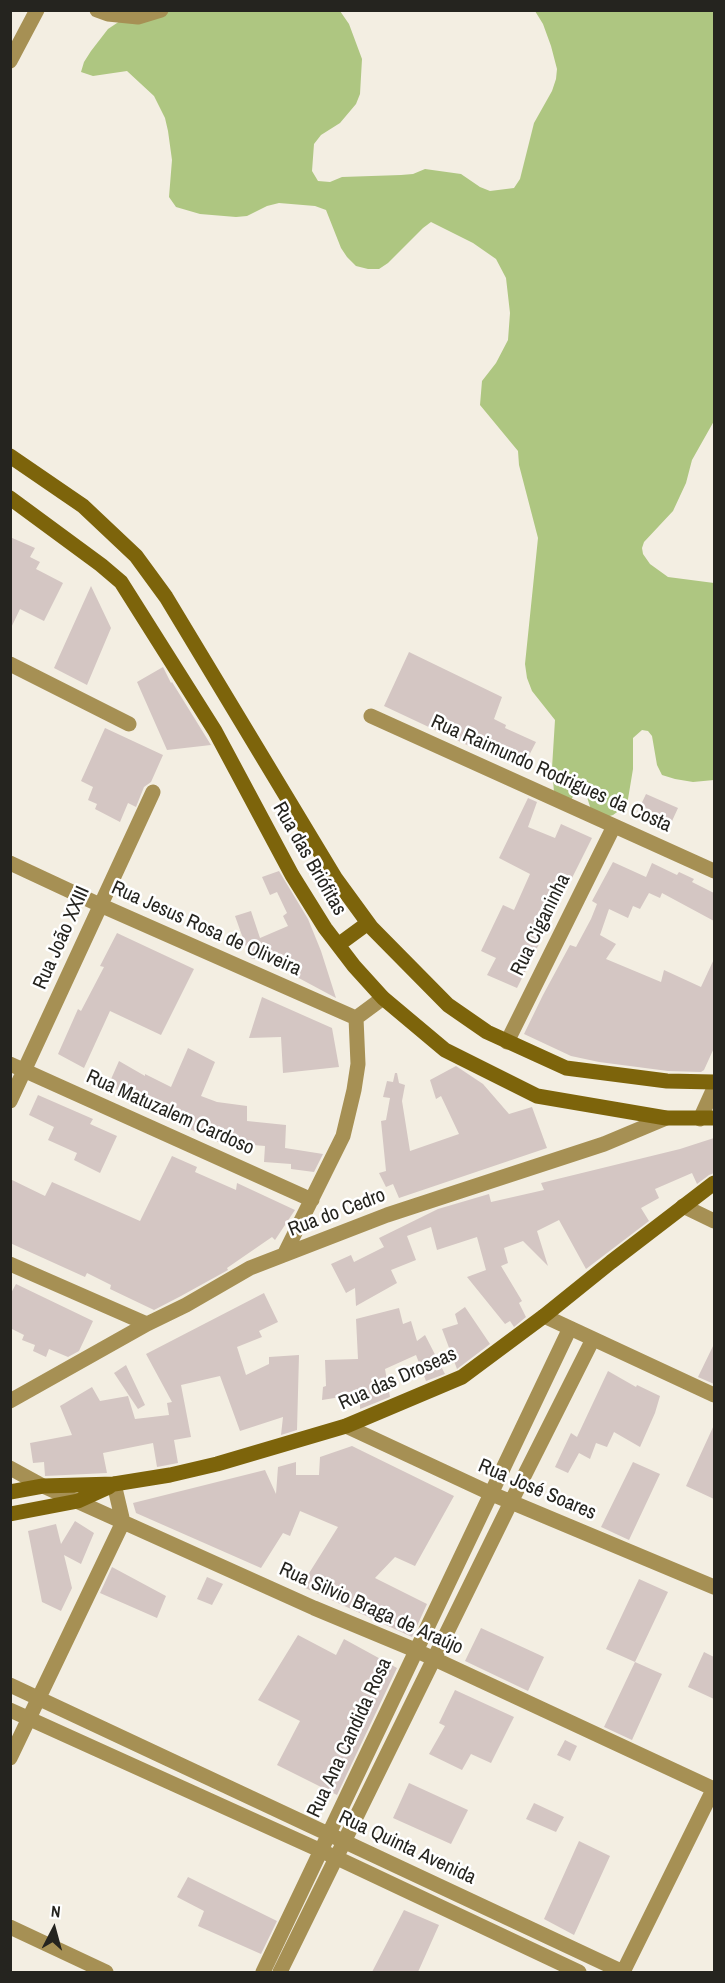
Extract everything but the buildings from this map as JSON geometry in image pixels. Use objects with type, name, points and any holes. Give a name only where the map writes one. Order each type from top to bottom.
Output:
[{"type":"street","points":[[10,61],[37,10]]},
{"type":"street","points":[[97,10],[108,14],[138,17],[161,10]]},
{"type":"street","name":"Rua das Briófitas","points":[[11,456],[83,506],[136,556],[166,597],[336,879],[368,923],[448,1005],[487,1032],[566,1068],[667,1082],[714,1082]]},
{"type":"street","name":"Rua das Briófitas","points":[[10,498],[101,565],[120,582],[215,730],[292,875],[338,945],[383,998],[445,1050],[537,1096],[666,1119]]},
{"type":"street","points":[[10,664],[129,724]]},
{"type":"street","name":"Rua Raimundo Rodrigues da Costa","points":[[371,716],[714,871]]},
{"type":"street","name":"Rua João XXIII","points":[[10,1101],[26,1071],[153,792]]},
{"type":"street","name":"Rua Ciganinha","points":[[507,1042],[614,826]]},
{"type":"street","name":"Rua Jesus Rosa de Oliveira","points":[[10,862],[100,905],[356,1018]]},
{"type":"street","points":[[338,945],[368,923]]},
{"type":"street","points":[[284,1255],[344,1136],[358,1064],[356,1018],[383,998]]},
{"type":"street","name":"Rua Matuzalem Cardoso","points":[[10,1064],[312,1200]]},
{"type":"street","points":[[707,1118],[714,1088]]},
{"type":"street","name":"Rua do Cedro","points":[[10,1401],[250,1268],[387,1215],[604,1144],[666,1119],[707,1118]]},
{"type":"street","name":"Rua das Droseas","points":[[114,1484],[170,1475],[217,1464],[346,1426],[462,1377],[544,1316],[714,1182]]},
{"type":"street","points":[[683,1206],[714,1221]]},
{"type":"street","points":[[10,1264],[147,1324]]},
{"type":"street","points":[[544,1316],[714,1395]]},
{"type":"street","name":"Rua Ana Candida Rosa","points":[[263,1972],[570,1328]]},
{"type":"street","name":"Rua Ana Candida Rosa","points":[[280,1972],[592,1339]]},
{"type":"street","name":"Rua José Soares","points":[[346,1426],[492,1494],[714,1587]]},
{"type":"street","name":"Rua Silvio Braga de Araújo","points":[[10,1468],[43,1486],[314,1608],[415,1650],[714,1788]]},
{"type":"street","points":[[10,1492],[43,1486],[114,1484]]},
{"type":"street","points":[[10,1514],[78,1501],[114,1484]]},
{"type":"street","points":[[10,1758],[123,1522],[114,1484]]},
{"type":"street","name":"Rua Quinta Avenida","points":[[10,1684],[623,1972]]},
{"type":"street","name":"Rua Quinta Avenida","points":[[10,1710],[337,1858],[579,1972]]},
{"type":"street","points":[[623,1972],[714,1788]]},
{"type":"street","points":[[10,1927],[106,1972]]},
{"type":"green space","points":[[168,10],[340,11],[349,24],[362,59],[360,94],[356,104],[340,123],[321,135],[314,144],[312,171],[318,181],[330,182],[342,177],[413,174],[425,169],[461,174],[490,191],[514,188],[520,179],[534,123],[556,79],[557,69],[551,46],[543,24],[535,11],[714,11],[714,421],[692,460],[686,483],[673,511],[644,542],[642,548],[650,564],[668,577],[714,583],[714,780],[693,782],[662,775],[657,765],[652,736],[648,731],[642,730],[633,738],[633,769],[627,805],[613,815],[603,818],[593,816],[586,794],[579,785],[568,806],[554,792],[552,768],[555,720],[532,691],[525,664],[538,538],[519,465],[518,451],[480,405],[482,381],[496,363],[508,340],[510,313],[506,278],[496,259],[473,243],[431,222],[388,263],[379,269],[368,269],[356,266],[347,257],[341,248],[326,210],[315,206],[279,203],[247,216],[236,217],[200,214],[176,207],[169,197],[172,160],[168,131],[165,118],[154,96],[127,71],[93,76],[81,72],[84,62],[108,29],[120,21]]}]
